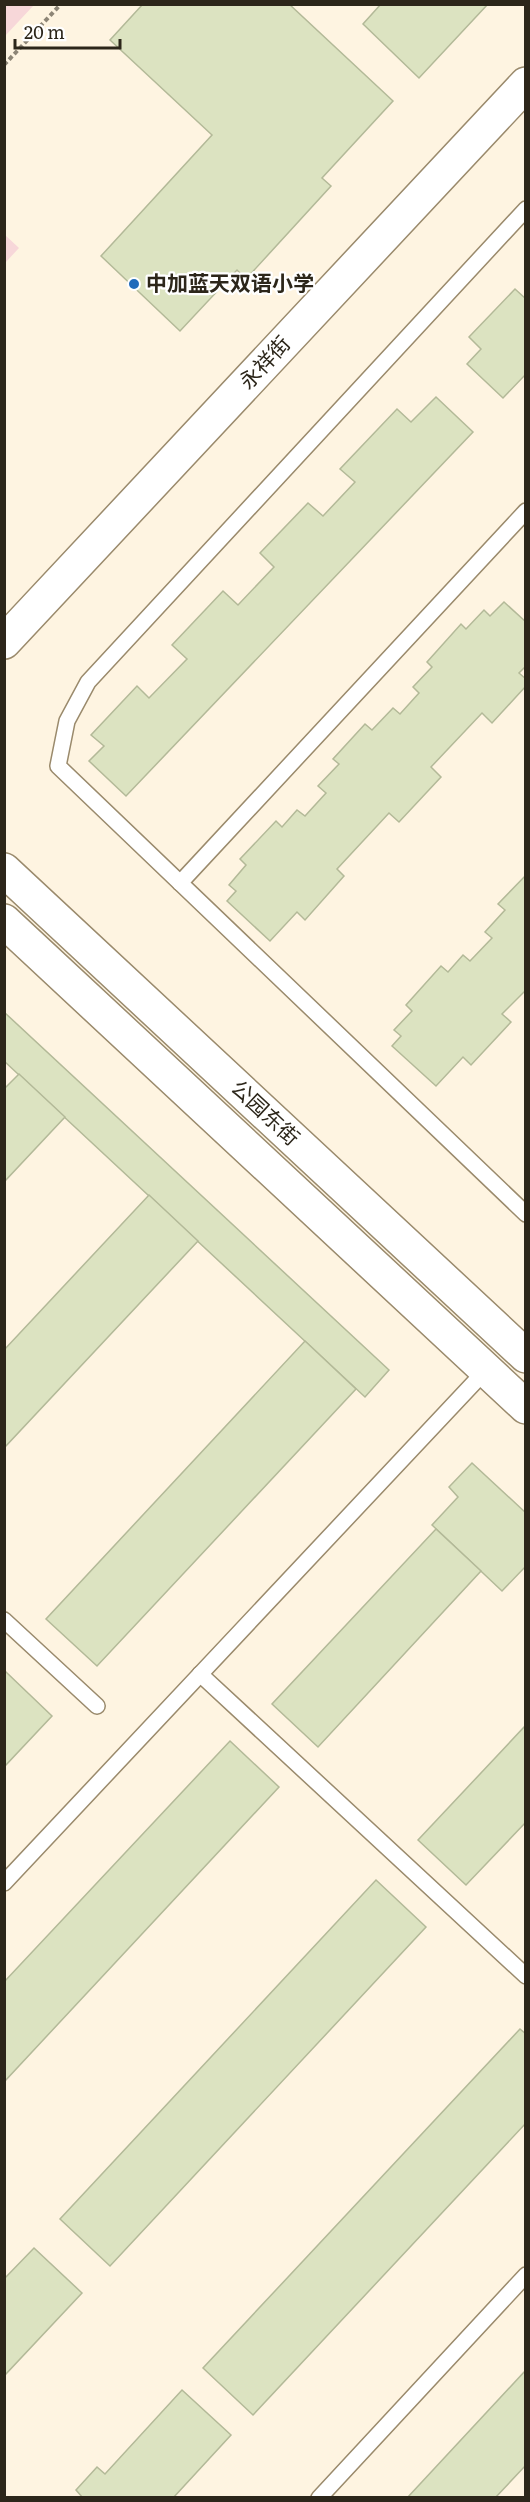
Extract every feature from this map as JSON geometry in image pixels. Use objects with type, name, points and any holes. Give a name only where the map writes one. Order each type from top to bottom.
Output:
[{"type":"street","name":"永祥街","points":[[4,642],[525,84]]},
{"type":"street","name":"公园东街","points":[[4,870],[525,1356]]},
{"type":"street","name":"公园东街","points":[[4,921],[525,1407]]},
{"type":"lane","points":[[525,209],[88,682],[67,721],[58,766],[525,1214]]},
{"type":"lane","points":[[180,883],[525,512]]},
{"type":"lane","points":[[4,1883],[486,1370]]},
{"type":"lane","points":[[4,1620],[97,1706]]},
{"type":"lane","points":[[200,1674],[525,1976]]},
{"type":"lane","points":[[319,2498],[525,2275]]},
{"type":"path","points":[[4,65],[61,4]]},
{"type":"shaded area","points":[[4,5],[34,5],[5,36]]},
{"type":"shaded area","points":[[4,234],[19,248],[5,263],[4,263]]},
{"type":"building","points":[[143,4],[289,4],[393,101],[322,178],[331,186],[246,279],[237,270],[180,331],[101,256],[212,135],[110,40]]},
{"type":"building","points":[[381,4],[488,4],[419,78],[363,24]]},
{"type":"building","points":[[515,289],[526,299],[526,374],[503,398],[467,364],[481,349],[469,337]]},
{"type":"building","points":[[436,397],[473,432],[126,796],[89,761],[104,746],[91,735],[137,686],[149,698],[187,659],[172,645],[223,591],[238,605],[274,567],[260,553],[308,503],[323,516],[355,482],[340,469],[397,409],[411,422]]},
{"type":"building","points":[[504,602],[526,622],[526,666],[519,673],[526,679],[526,686],[492,723],[482,713],[431,767],[441,777],[399,822],[389,813],[337,869],[344,876],[305,920],[297,912],[270,941],[227,901],[236,891],[229,885],[246,865],[240,859],[276,821],[282,827],[297,810],[305,816],[326,793],[318,786],[339,764],[333,759],[365,724],[372,730],[393,708],[400,714],[419,693],[413,687],[432,667],[427,662],[461,624],[466,629],[484,610],[490,616]]},
{"type":"building","points":[[526,875],[526,990],[502,1014],[511,1022],[471,1065],[463,1057],[436,1086],[392,1046],[401,1036],[394,1030],[412,1011],[406,1005],[441,966],[448,972],[463,955],[470,961],[492,938],[485,932],[505,910],[498,904]]},
{"type":"building","points":[[4,1012],[389,1370],[365,1397],[4,1061]]},
{"type":"building","points":[[19,1074],[65,1117],[4,1182],[4,1089]]},
{"type":"building","points":[[149,1195],[198,1241],[4,1448],[4,1350]]},
{"type":"building","points":[[305,1341],[356,1389],[97,1666],[46,1619]]},
{"type":"building","points":[[472,1463],[526,1513],[526,1566],[502,1591],[432,1525],[458,1497],[449,1487]]},
{"type":"building","points":[[436,1529],[481,1571],[318,1747],[272,1704]]},
{"type":"building","points":[[6,1672],[52,1716],[4,1767],[4,1673]]},
{"type":"building","points":[[526,1725],[526,1822],[466,1885],[418,1840]]},
{"type":"building","points":[[230,1741],[279,1787],[4,2082],[4,1982]]},
{"type":"building","points":[[376,1880],[426,1927],[110,2266],[60,2219]]},
{"type":"building","points":[[520,2029],[526,2034],[526,2123],[253,2415],[203,2368]]},
{"type":"building","points":[[34,2248],[82,2293],[4,2376],[4,2279]]},
{"type":"building","points":[[526,2370],[526,2465],[495,2498],[407,2498]]},
{"type":"building","points":[[182,2390],[231,2435],[173,2498],[83,2498],[76,2490],[97,2467],[105,2474]]},
{"type":"place","name":"中加蓝天双语小学","points":[[134,284]]}]
